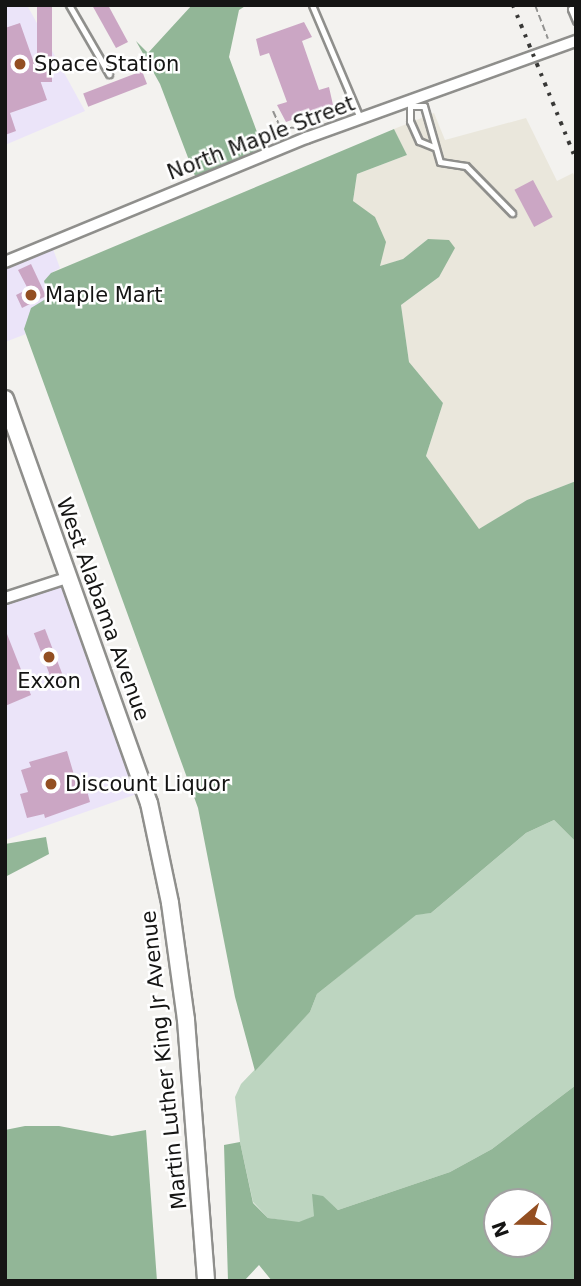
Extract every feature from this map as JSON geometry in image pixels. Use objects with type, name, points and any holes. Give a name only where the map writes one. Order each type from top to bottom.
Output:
[{"type":"main road","name":"West Alabama Avenue","points":[[5,399],[115,700],[156,836]]},
{"type":"main road","name":"Martin Luther King Jr Avenue","points":[[156,836],[186,1020],[206,1281]]},
{"type":"street","name":"North Maple Street","points":[[5,261],[360,119],[411,104],[576,41]]},
{"type":"street","points":[[5,598],[70,577]]},
{"type":"lane","points":[[69,5],[109,74]]},
{"type":"lane","points":[[312,5],[360,119]]},
{"type":"lane","points":[[576,8],[571,9],[576,21]]},
{"type":"lane","points":[[434,147],[419,141],[410,121],[411,104],[424,106],[436,137],[434,147],[440,162],[466,166],[512,213]]},
{"type":"path","points":[[536,5],[551,50]]},
{"type":"path","points":[[273,111],[280,127],[299,124],[304,131]]},
{"type":"shaded area","points":[[5,5],[27,5],[85,111],[5,145]]},
{"type":"shaded area","points":[[434,113],[445,140],[526,118],[557,181],[573,173],[576,180],[576,481],[527,500],[478,530],[426,456],[443,403],[409,362],[401,305],[439,277],[428,239],[403,259],[380,267],[353,201],[357,174],[407,155],[394,129]]},
{"type":"shaded area","points":[[53,249],[60,268],[51,273],[49,297],[24,328],[26,334],[5,342],[5,269]]},
{"type":"shaded area","points":[[54,587],[67,589],[137,794],[5,840],[5,605]]},
{"type":"green space","points":[[192,5],[247,5],[239,10],[229,57],[263,148],[195,176],[160,84],[136,41],[148,53]]},
{"type":"green space","points":[[394,129],[407,155],[357,174],[353,201],[375,217],[386,242],[380,266],[403,259],[428,239],[449,240],[455,248],[439,277],[401,305],[409,362],[443,403],[426,456],[479,529],[527,500],[576,481],[576,842],[554,820],[526,833],[431,913],[416,915],[317,994],[310,1012],[255,1071],[235,997],[198,808],[24,329],[31,308],[49,297],[44,281],[51,273]]},
{"type":"green space","points":[[554,820],[576,842],[576,1085],[492,1149],[450,1172],[338,1210],[323,1197],[314,1216],[299,1223],[268,1218],[253,1202],[240,1142],[235,1097],[241,1084],[310,1012],[317,994],[416,914],[431,913],[526,833]]},
{"type":"green space","points":[[46,837],[49,854],[5,877],[5,844]]},
{"type":"green space","points":[[576,1085],[576,1281],[272,1281],[259,1265],[244,1281],[228,1281],[224,1145],[240,1142],[253,1203],[268,1218],[299,1222],[314,1216],[312,1194],[323,1196],[338,1210],[450,1172],[492,1149]]},
{"type":"green space","points":[[25,1126],[59,1126],[112,1136],[146,1130],[157,1281],[5,1281],[5,1130]]},
{"type":"building","points":[[37,5],[52,5],[52,82],[37,82]]},
{"type":"building","points":[[92,5],[108,5],[128,42],[116,48]]},
{"type":"building","points":[[304,22],[312,37],[302,41],[319,90],[329,87],[333,105],[286,122],[277,105],[287,102],[269,53],[260,56],[256,39]]},
{"type":"building","name":"Space Station","points":[[20,23],[47,100],[10,113],[16,131],[5,135],[5,28]]},
{"type":"building","points":[[142,71],[147,84],[88,107],[83,94]]},
{"type":"building","points":[[533,180],[553,217],[534,227],[514,190]]},
{"type":"building","points":[[31,264],[46,296],[22,308],[16,295],[28,289],[18,270]]},
{"type":"building","points":[[5,629],[31,695],[5,706]]},
{"type":"building","points":[[45,629],[65,681],[54,686],[34,633]]},
{"type":"building","name":"Discount Liquor","points":[[67,751],[77,785],[85,783],[90,802],[45,818],[44,814],[27,818],[20,794],[28,792],[21,770],[31,767],[29,762]]},
{"type":"railway","points":[[513,5],[576,159]]},
{"type":"place","name":"Space Station","points":[[20,64]]},
{"type":"place","name":"Maple Mart","points":[[31,295]]},
{"type":"place","name":"Exxon","points":[[49,657]]},
{"type":"place","name":"Discount Liquor","points":[[51,784]]}]
